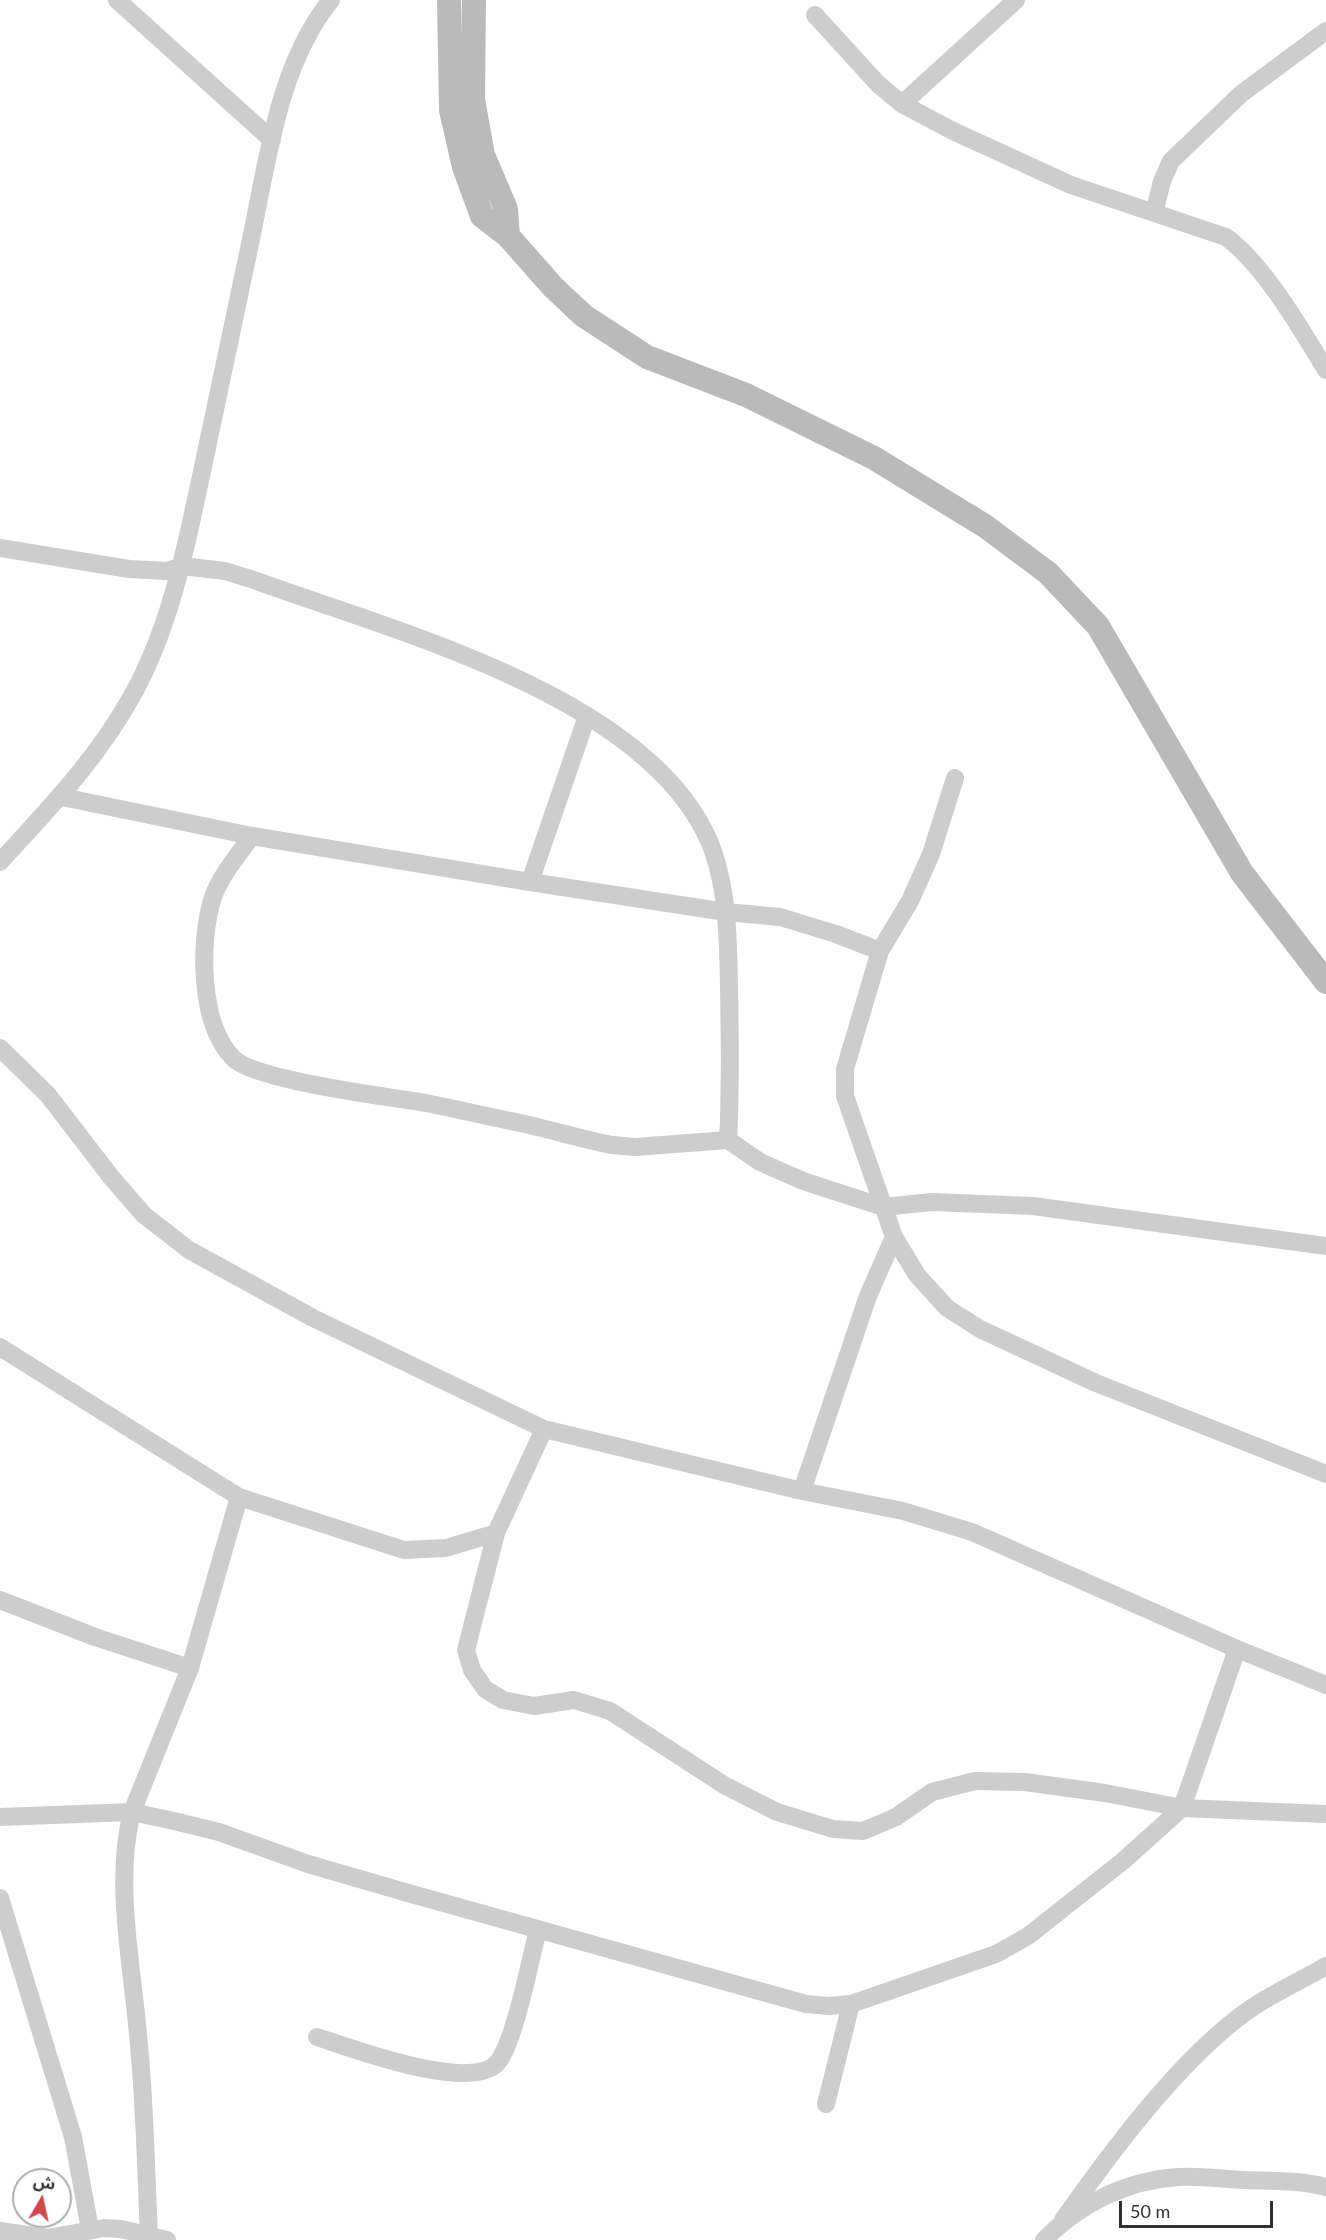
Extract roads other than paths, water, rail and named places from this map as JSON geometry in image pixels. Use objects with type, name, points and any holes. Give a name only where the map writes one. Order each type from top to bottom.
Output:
[{"type":"street","points":[[117,0],[272,140]]},
{"type":"street","points":[[0,862],[62,796],[98,751],[132,695],[152,656],[182,566],[272,140],[298,53],[310,27],[331,0]]},
{"type":"street","points":[[449,0],[451,110],[464,167],[482,216],[507,236],[553,287],[584,316],[646,357],[746,395],[874,458],[985,526],[1048,573],[1098,626],[1242,873],[1326,982]]},
{"type":"street","points":[[474,0],[473,99],[483,155],[506,209],[507,236]]},
{"type":"street","points":[[902,104],[1016,0]]},
{"type":"street","points":[[815,15],[878,84],[902,104],[953,131],[1071,185],[1226,237],[1237,245],[1289,312],[1326,370]]},
{"type":"street","points":[[1154,213],[1162,181],[1171,161],[1240,94],[1326,31]]},
{"type":"street","points":[[0,548],[152,572],[182,566],[225,571],[479,660],[537,687],[587,716],[622,740],[670,781],[701,826],[713,852],[726,912],[731,1087],[728,1140]]},
{"type":"street","points":[[530,882],[587,716]]},
{"type":"street","points":[[955,778],[931,854],[910,901],[880,951],[845,1069],[845,1096],[894,1236],[917,1275],[947,1308],[980,1329],[1096,1383],[1326,1474]]},
{"type":"street","points":[[62,796],[252,836],[530,882],[726,912],[780,917],[836,934],[880,951]]},
{"type":"street","points":[[252,836],[228,869],[214,896],[206,930],[205,965],[208,1007],[219,1036],[234,1059],[258,1072],[432,1105],[612,1145],[636,1147],[728,1140],[760,1161],[804,1181],[883,1207],[932,1202],[1033,1206],[1326,1246]]},
{"type":"street","points":[[0,1048],[48,1095],[111,1177],[144,1215],[189,1250],[314,1318],[544,1429],[802,1491],[903,1511],[972,1532],[1237,1649],[1326,1685]]},
{"type":"street","points":[[802,1491],[868,1296],[894,1236]]},
{"type":"street","points":[[0,1347],[239,1497],[404,1550],[446,1548],[496,1533]]},
{"type":"street","points":[[544,1429],[496,1533],[466,1650],[472,1670],[486,1689],[503,1701],[534,1706],[574,1700],[610,1711],[724,1785],[777,1812],[833,1829],[862,1831],[896,1817],[932,1792],[975,1781],[1025,1782],[1105,1793],[1182,1808],[1326,1814]]},
{"type":"street","points":[[0,2231],[47,2238],[90,2229],[121,2229],[158,2238],[126,1907],[125,1855],[132,1812],[190,1668],[239,1497]]},
{"type":"street","points":[[0,1600],[95,1637],[190,1668]]},
{"type":"street","points":[[0,1817],[132,1812],[219,1832],[308,1864],[806,2004],[829,2006],[851,2004],[996,1954],[1028,1936],[1123,1861],[1182,1808],[1237,1649]]},
{"type":"street","points":[[0,1898],[73,2137],[90,2229]]},
{"type":"street","points":[[317,2037],[437,2071],[473,2073],[486,2069],[498,2063],[505,2048],[537,1930]]},
{"type":"street","points":[[1044,2240],[1063,2220],[1102,2165],[1183,2069],[1220,2033],[1244,2013],[1326,1966]]},
{"type":"street","points":[[826,2104],[851,2004]]},
{"type":"street","points":[[1063,2220],[1099,2198],[1120,2190],[1178,2177],[1274,2181],[1326,2187]]}]
